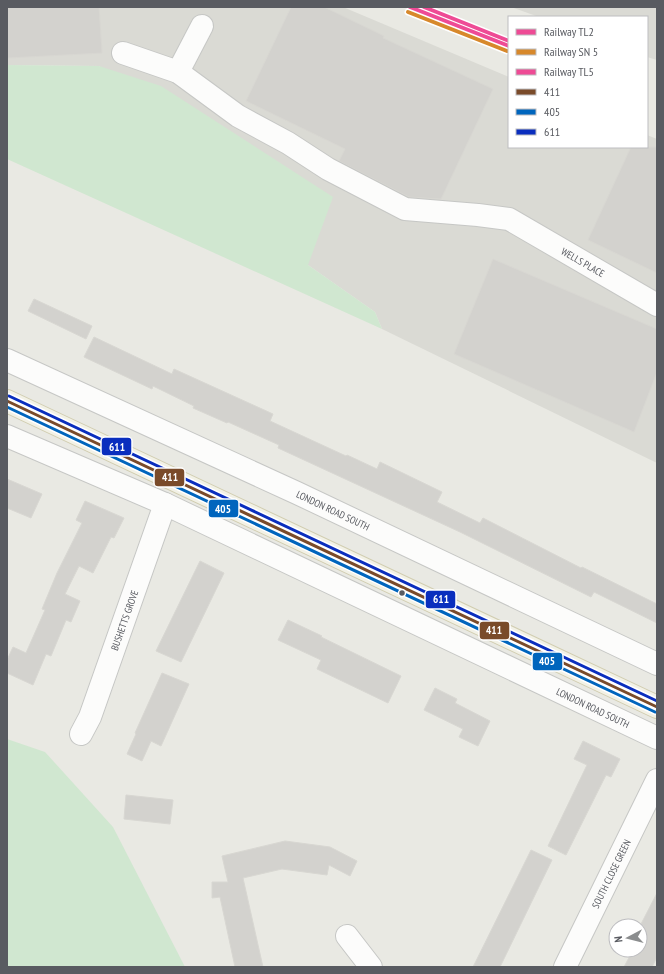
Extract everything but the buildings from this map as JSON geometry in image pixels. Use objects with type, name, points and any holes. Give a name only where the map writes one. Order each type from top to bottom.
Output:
[{"type":"main road","points":[[7,401],[657,707]]},
{"type":"street","points":[[123,53],[178,72],[202,26]]},
{"type":"street","name":"WELLS PLACE","points":[[178,72],[238,116],[288,143],[328,169],[405,209],[508,219],[657,305]]},
{"type":"street","name":"LONDON ROAD SOUTH","points":[[7,360],[297,493],[657,664]]},
{"type":"street","name":"LONDON ROAD SOUTH","points":[[7,436],[165,504],[657,738]]},
{"type":"street","name":"BUSHETTS GROVE","points":[[81,734],[90,717],[165,504]]},
{"type":"street","name":"SOUTH CLOSE GREEN","points":[[565,967],[657,780]]},
{"type":"street","points":[[347,936],[371,967]]},
{"type":"shaded area","points":[[7,7],[343,7],[508,77],[508,148],[648,148],[648,135],[657,139],[657,463],[382,329],[375,312],[308,265],[99,66],[7,65]]},
{"type":"shaded area","points":[[511,7],[657,7],[657,60],[648,57],[648,16],[536,16]]},
{"type":"green space","points":[[7,65],[99,66],[161,86],[333,197],[308,265],[375,312],[382,329],[7,159]]},
{"type":"green space","points":[[7,739],[45,752],[113,827],[185,967],[7,967]]},
{"type":"rail line","name":"TL2","points":[[410,7],[508,46]]},
{"type":"rail line","name":"TL5","points":[[424,7],[508,41]]},
{"type":"transit line","points":[[408,12],[507,51]]},
{"type":"transit line","name":"611","points":[[9,396],[657,701]]},
{"type":"transit line","name":"411","points":[[7,401],[657,707]]},
{"type":"transit line","name":"405","points":[[7,407],[655,712]]}]
